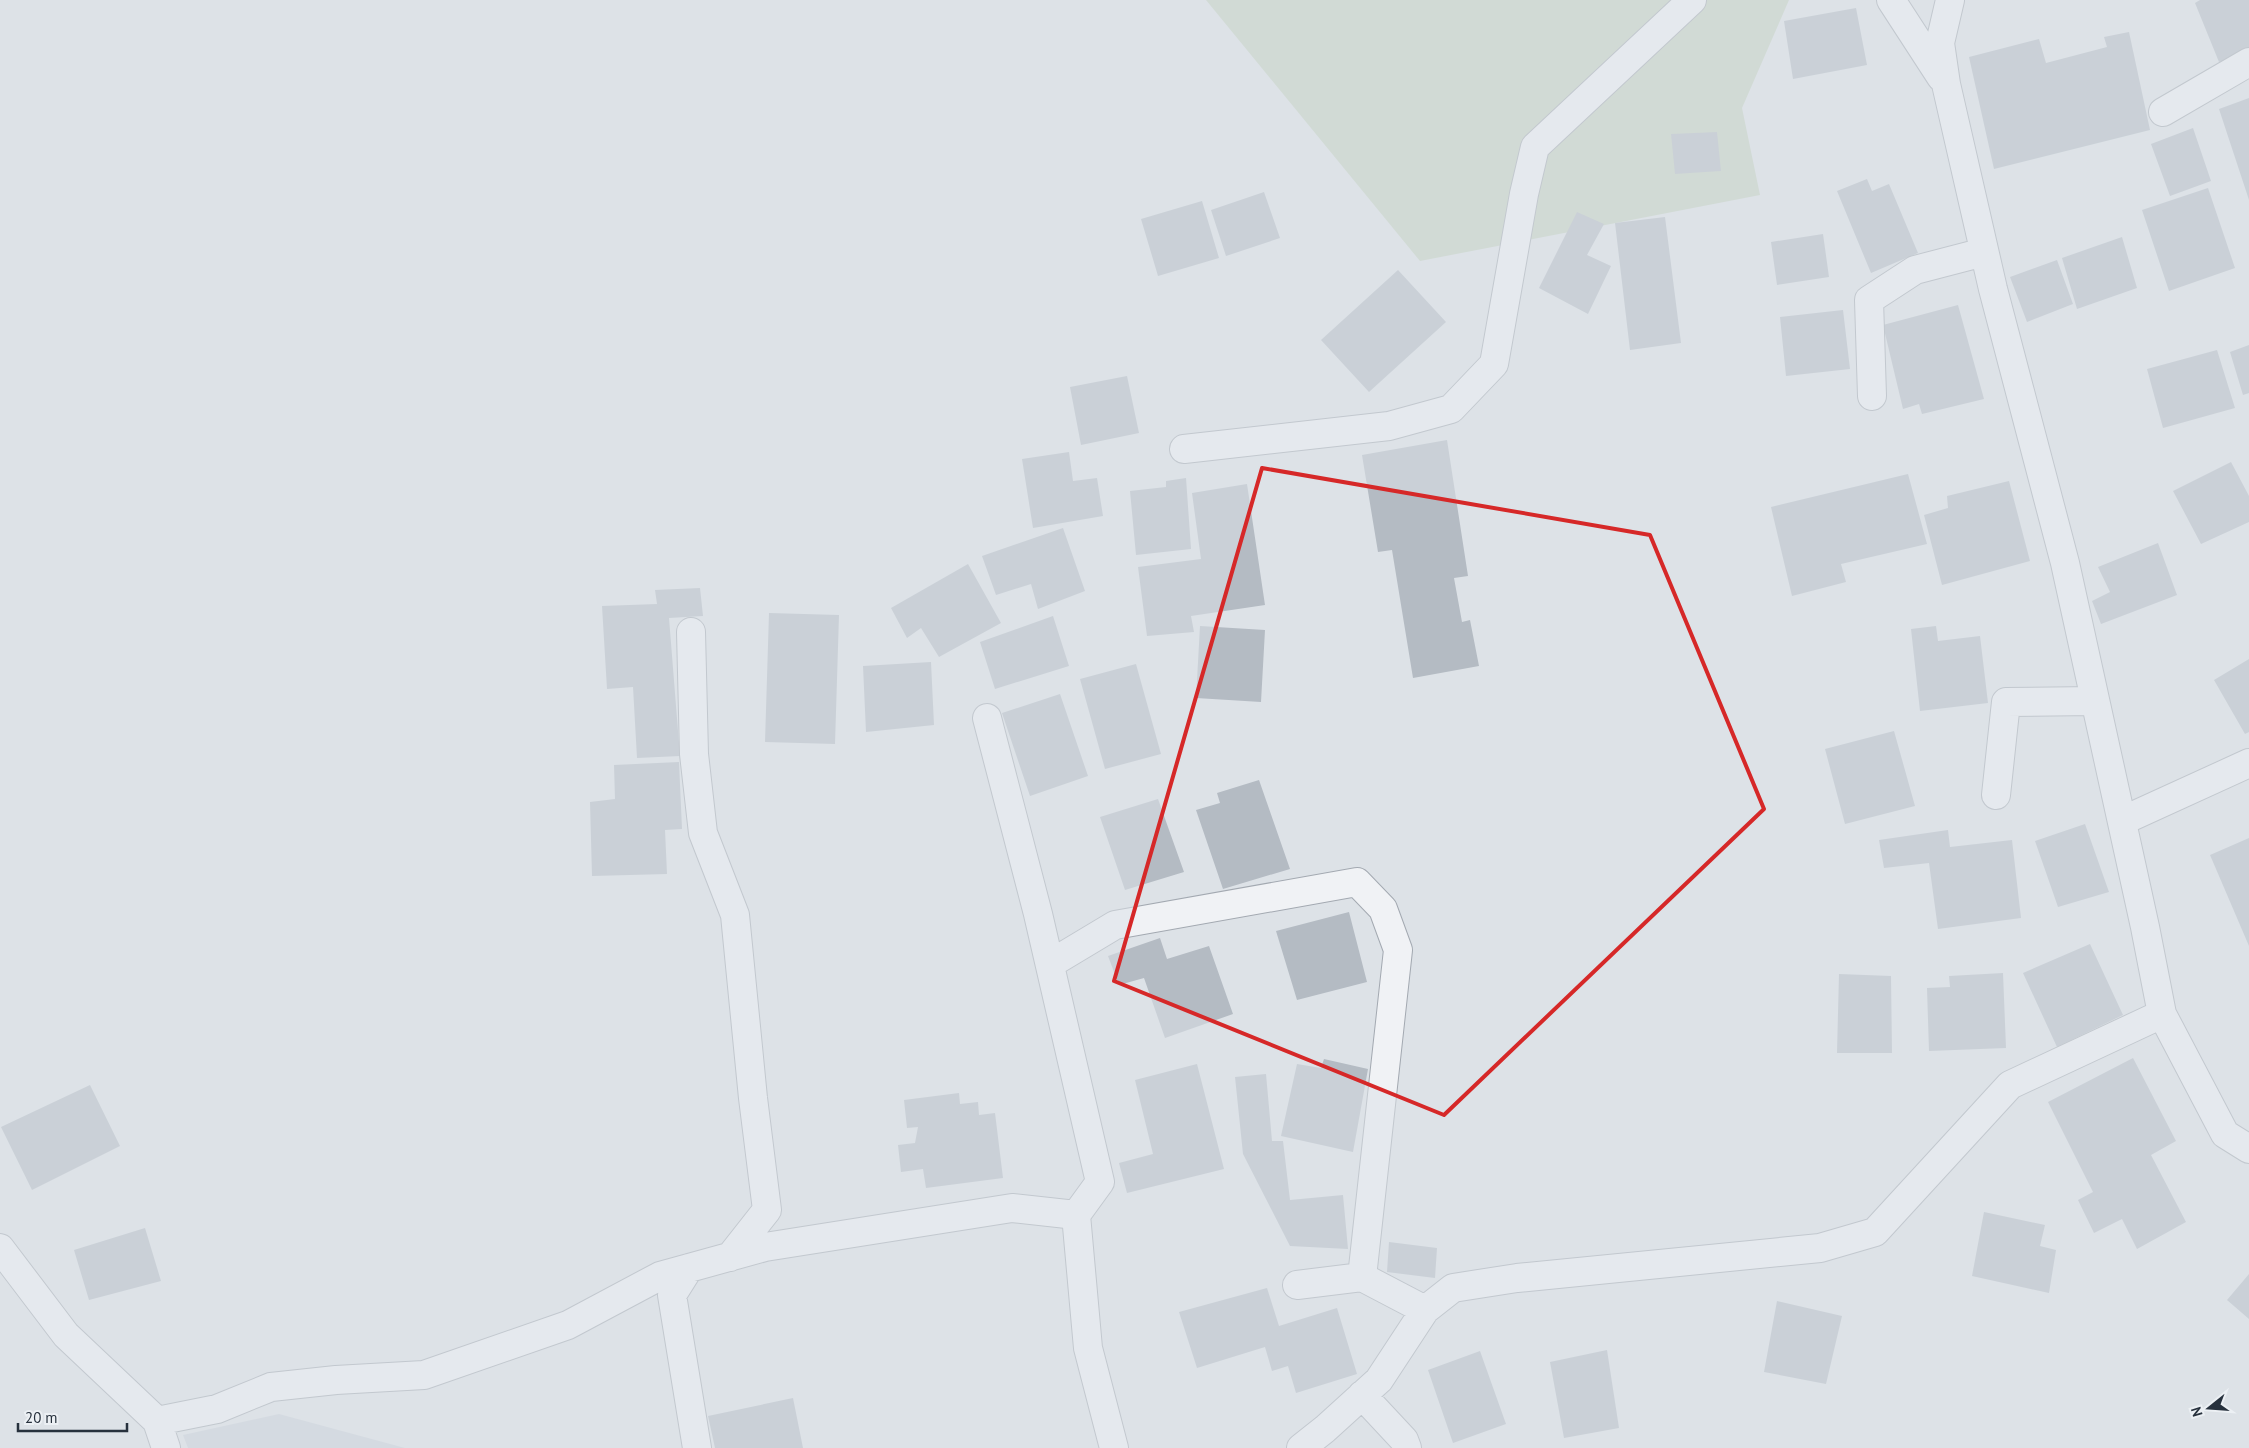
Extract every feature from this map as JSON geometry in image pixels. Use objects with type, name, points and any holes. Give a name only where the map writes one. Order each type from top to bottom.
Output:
[{"type":"street","points":[[1184,449],[1389,426],[1451,409],[1494,364],[1524,194],[1535,147],[1692,0]]},
{"type":"street","points":[[1891,0],[1946,84]]},
{"type":"street","points":[[1950,0],[1940,43],[1946,84],[1984,252],[2064,563],[2122,821],[2162,1014],[2224,1134],[2249,1149]]},
{"type":"street","points":[[2163,112],[2249,62]]},
{"type":"street","points":[[1872,396],[1869,300],[1915,270],[1984,252]]},
{"type":"street","points":[[691,632],[694,754],[703,833],[735,915],[752,1098],[767,1210],[730,1257]]},
{"type":"street","points":[[1996,795],[2006,702],[2095,701]]},
{"type":"street","points":[[987,718],[1050,964],[1100,1182],[1076,1215],[1088,1348],[1114,1448]]},
{"type":"street","points":[[2122,821],[2249,763]]},
{"type":"street","points":[[1050,964],[1115,925],[1357,882],[1383,909],[1398,950],[1362,1277]]},
{"type":"street","points":[[1302,1448],[1379,1380],[1425,1310],[1452,1288],[1517,1278],[1820,1248],[1874,1232],[2010,1085],[2162,1014]]},
{"type":"street","points":[[157,1420],[217,1409],[271,1387],[336,1380],[424,1375],[568,1325],[660,1276],[765,1248],[1012,1208],[1076,1215]]},
{"type":"street","points":[[0,1248],[66,1335],[157,1420],[166,1448]]},
{"type":"street","points":[[689,1268],[672,1294],[697,1448]]},
{"type":"street","points":[[1297,1285],[1362,1277],[1425,1310]]},
{"type":"street","points":[[1362,1395],[1404,1440],[1407,1448]]},
{"type":"highlighted area","points":[[1262,468],[1650,535],[1764,809],[1444,1115],[1114,981]]},
{"type":"shaded area","points":[[279,1414],[405,1448],[188,1448],[183,1435]]},
{"type":"green space","points":[[1206,0],[1789,0],[1742,108],[1760,195],[1420,261]]},
{"type":"building","points":[[2200,0],[2249,0],[2249,51],[2219,62],[2195,3]]},
{"type":"building","points":[[1856,8],[1867,65],[1793,79],[1784,21]]},
{"type":"building","points":[[2129,32],[2150,130],[1994,169],[1969,57],[2039,39],[2046,63],[2107,47],[2104,37]]},
{"type":"building","points":[[2249,98],[2249,200],[2219,109]]},
{"type":"building","points":[[2193,128],[2211,181],[2170,196],[2151,144]]},
{"type":"building","points":[[1717,132],[1721,171],[1675,174],[1671,134]]},
{"type":"building","points":[[1867,179],[1872,191],[1889,184],[1918,253],[1871,273],[1837,191]]},
{"type":"building","points":[[2208,188],[2235,268],[2169,291],[2142,210]]},
{"type":"building","points":[[1264,192],[1280,238],[1226,256],[1211,210]]},
{"type":"building","points":[[1202,201],[1219,258],[1158,276],[1141,219]]},
{"type":"building","points":[[1577,212],[1604,224],[1587,255],[1611,266],[1588,314],[1539,288]]},
{"type":"building","points":[[1665,217],[1681,343],[1630,350],[1615,223]]},
{"type":"building","points":[[1823,234],[1829,277],[1777,285],[1771,242]]},
{"type":"building","points":[[2122,237],[2137,288],[2077,309],[2062,258]]},
{"type":"building","points":[[2057,260],[2073,304],[2027,322],[2010,277]]},
{"type":"building","points":[[1398,270],[1446,322],[1369,392],[1321,340]]},
{"type":"building","points":[[1958,305],[1984,399],[1922,414],[1919,404],[1903,409],[1883,325]]},
{"type":"building","points":[[1843,310],[1850,369],[1786,376],[1780,317]]},
{"type":"building","points":[[2249,345],[2249,393],[2243,395],[2230,352]]},
{"type":"building","points":[[2217,350],[2235,408],[2163,428],[2147,369]]},
{"type":"building","points":[[1127,376],[1139,433],[1081,445],[1070,387]]},
{"type":"building","points":[[1447,440],[1468,576],[1454,578],[1462,622],[1470,620],[1479,666],[1413,678],[1392,550],[1378,552],[1362,455]]},
{"type":"building","points":[[1069,452],[1073,481],[1097,478],[1103,516],[1033,528],[1022,459]]},
{"type":"building","points":[[2231,462],[2249,496],[2249,522],[2201,544],[2173,491]]},
{"type":"building","points":[[1908,474],[1927,544],[1841,564],[1846,582],[1792,596],[1771,507]]},
{"type":"building","points":[[1186,478],[1191,549],[1136,555],[1130,491],[1166,487],[1166,481]]},
{"type":"building","points":[[2009,481],[2030,561],[1942,585],[1924,515],[1948,508],[1947,496]]},
{"type":"building","points":[[1247,484],[1265,605],[1191,616],[1194,632],[1147,636],[1138,567],[1201,559],[1192,493]]},
{"type":"building","points":[[1063,528],[1085,591],[1038,609],[1031,584],[996,595],[982,556]]},
{"type":"building","points":[[2158,543],[2177,595],[2101,624],[2092,601],[2110,592],[2098,567]]},
{"type":"building","points":[[968,564],[1001,623],[939,657],[921,628],[907,638],[891,608]]},
{"type":"building","points":[[700,588],[703,616],[669,618],[680,756],[637,758],[633,687],[607,689],[602,606],[657,604],[655,590]]},
{"type":"building","points":[[769,613],[839,615],[835,744],[765,742]]},
{"type":"building","points":[[1053,616],[1069,666],[995,689],[980,642]]},
{"type":"building","points":[[1200,626],[1265,630],[1261,702],[1196,698]]},
{"type":"building","points":[[1936,626],[1938,641],[1980,636],[1988,703],[1920,711],[1911,629]]},
{"type":"building","points":[[2249,659],[2249,732],[2245,734],[2214,680]]},
{"type":"building","points":[[931,662],[934,725],[866,732],[863,666]]},
{"type":"building","points":[[1136,664],[1161,754],[1105,769],[1080,679]]},
{"type":"building","points":[[1060,694],[1088,776],[1030,796],[1002,713]]},
{"type":"building","points":[[1894,731],[1915,806],[1845,824],[1825,749]]},
{"type":"building","points":[[679,762],[682,829],[665,830],[667,874],[592,876],[590,802],[615,799],[614,765]]},
{"type":"building","points":[[1259,780],[1290,869],[1223,889],[1196,810],[1220,803],[1217,793]]},
{"type":"building","points":[[1158,799],[1184,872],[1125,890],[1100,817]]},
{"type":"building","points":[[2085,824],[2109,892],[2058,907],[2035,841]]},
{"type":"building","points":[[1948,830],[1950,847],[2012,840],[2021,918],[1938,929],[1929,863],[1884,868],[1879,840]]},
{"type":"building","points":[[2249,838],[2249,946],[2210,855]]},
{"type":"building","points":[[1349,912],[1367,982],[1297,1000],[1276,931]]},
{"type":"building","points":[[1160,938],[1167,959],[1209,946],[1233,1014],[1165,1038],[1144,978],[1119,985],[1108,956]]},
{"type":"building","points":[[2090,944],[2123,1015],[2057,1047],[2023,973]]},
{"type":"building","points":[[2003,973],[2006,1048],[1929,1051],[1927,988],[1950,987],[1949,976]]},
{"type":"building","points":[[1839,974],[1891,976],[1892,1053],[1837,1053]]},
{"type":"building","points":[[2133,1058],[2176,1141],[2151,1155],[2186,1222],[2137,1249],[2122,1219],[2094,1233],[2078,1200],[2093,1192],[2048,1102]]},
{"type":"building","points":[[1324,1059],[1368,1069],[1353,1152],[1281,1136],[1297,1064],[1321,1068]]},
{"type":"building","points":[[1197,1064],[1224,1169],[1127,1193],[1119,1163],[1153,1154],[1135,1080]]},
{"type":"building","points":[[1266,1074],[1272,1141],[1283,1141],[1290,1200],[1343,1195],[1348,1249],[1290,1246],[1243,1154],[1235,1077]]},
{"type":"building","points":[[90,1085],[120,1146],[32,1190],[1,1127]]},
{"type":"building","points":[[959,1093],[960,1104],[978,1102],[979,1115],[995,1113],[1003,1178],[926,1188],[923,1169],[901,1172],[898,1145],[915,1143],[918,1127],[907,1128],[904,1100]]},
{"type":"building","points":[[1984,1212],[2045,1225],[2040,1246],[2056,1250],[2049,1293],[1972,1276]]},
{"type":"building","points":[[145,1228],[161,1281],[89,1300],[74,1250]]},
{"type":"building","points":[[1389,1242],[1437,1248],[1435,1278],[1387,1272]]},
{"type":"building","points":[[2249,1274],[2249,1319],[2227,1300]]},
{"type":"building","points":[[1267,1288],[1279,1326],[1337,1308],[1357,1374],[1296,1393],[1288,1366],[1272,1371],[1265,1347],[1197,1368],[1179,1312]]},
{"type":"building","points":[[1777,1301],[1842,1316],[1826,1384],[1764,1372]]},
{"type":"building","points":[[1607,1350],[1619,1428],[1564,1438],[1550,1362]]},
{"type":"building","points":[[1480,1351],[1506,1424],[1453,1443],[1428,1370]]},
{"type":"building","points":[[793,1398],[803,1448],[715,1448],[708,1416]]}]
